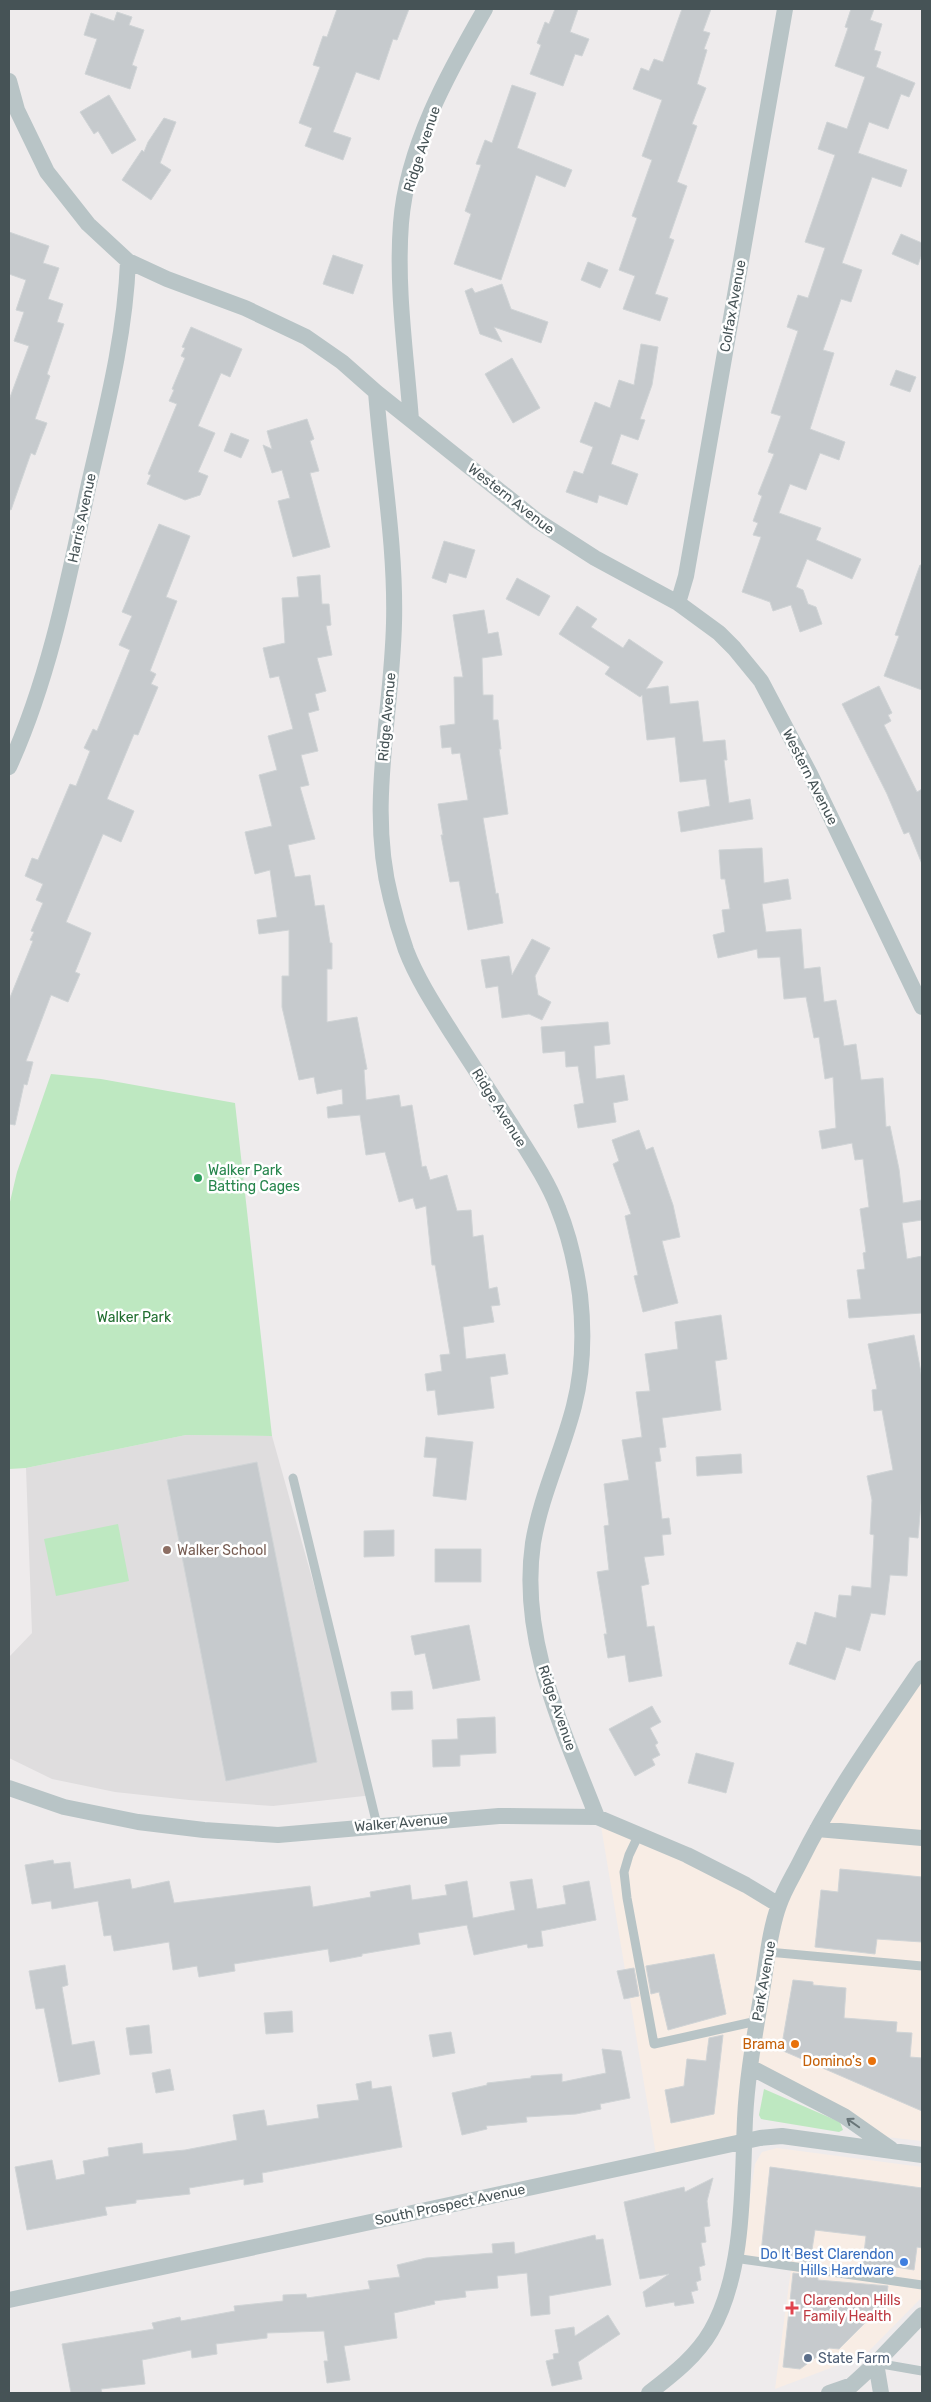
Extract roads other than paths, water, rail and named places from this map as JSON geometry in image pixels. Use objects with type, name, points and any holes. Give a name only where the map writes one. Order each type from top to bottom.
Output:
[{"type":"street","name":"Ridge Avenue","points":[[410,420],[400,282],[401,221],[422,137],[439,96],[485,9]]},
{"type":"street","name":"Colfax Avenue","points":[[678,603],[686,576],[785,9]]},
{"type":"street","name":"Western Avenue","points":[[9,81],[17,110],[47,172],[88,224],[128,261],[166,279],[246,308],[306,337],[342,362],[410,420],[512,502],[560,537],[678,603],[719,633],[748,663],[761,681],[810,774],[922,1007]]},
{"type":"street","name":"Harris Avenue","points":[[9,767],[22,737],[62,605],[121,338],[128,261]]},
{"type":"street","name":"Ridge Avenue","points":[[376,392],[394,589],[391,666],[380,784],[381,843],[386,878],[406,952],[438,1012],[521,1141],[553,1197],[571,1248],[580,1293],[582,1324],[579,1380],[563,1442],[548,1479],[540,1509],[533,1546],[531,1590],[533,1623],[540,1661],[549,1693],[597,1816]]},
{"type":"street","name":"Park Avenue","points":[[649,2393],[690,2359],[710,2331],[723,2305],[734,2258],[744,2175],[744,2143],[750,2067],[768,1952],[779,1905],[817,1829],[850,1774],[922,1668]]},
{"type":"street","name":"Walker Avenue","points":[[9,1788],[64,1807],[138,1822],[204,1830],[278,1835],[499,1816],[597,1816],[686,1854],[746,1885],[779,1905]]},
{"type":"street","points":[[817,1829],[922,1838]]},
{"type":"street","name":"South Prospect Avenue","points":[[750,2067],[844,2116],[893,2151]]},
{"type":"street","name":"South Prospect Avenue","points":[[9,2300],[744,2143],[760,2138],[782,2136],[922,2155]]},
{"type":"street","points":[[829,2393],[852,2384],[876,2364],[922,2315]]},
{"type":"street","points":[[876,2364],[881,2393]]},
{"type":"lane","points":[[293,1478],[377,1825]]},
{"type":"lane","points":[[639,1834],[629,1855],[624,1872],[627,1898],[654,2044],[757,2021]]},
{"type":"lane","points":[[768,1952],[922,1966]]},
{"type":"lane","points":[[734,2258],[922,2285]]},
{"type":"lane","points":[[876,2364],[922,2371]]},
{"type":"place","name":"Walker Park Batting Cages","points":[[198,1178]]},
{"type":"place","name":"Walker School","points":[[167,1550]]},
{"type":"place","name":"Brama","points":[[795,2044]]},
{"type":"place","name":"Domino's","points":[[872,2061]]},
{"type":"place","name":"Do It Best Clarendon Hills Hardware","points":[[904,2262]]},
{"type":"place","name":"Clarendon Hills Family Health","points":[[792,2308]]},
{"type":"place","name":"State Farm","points":[[808,2358]]},
{"type":"park label","name":"Walker Park","points":[[134,1317]]}]
